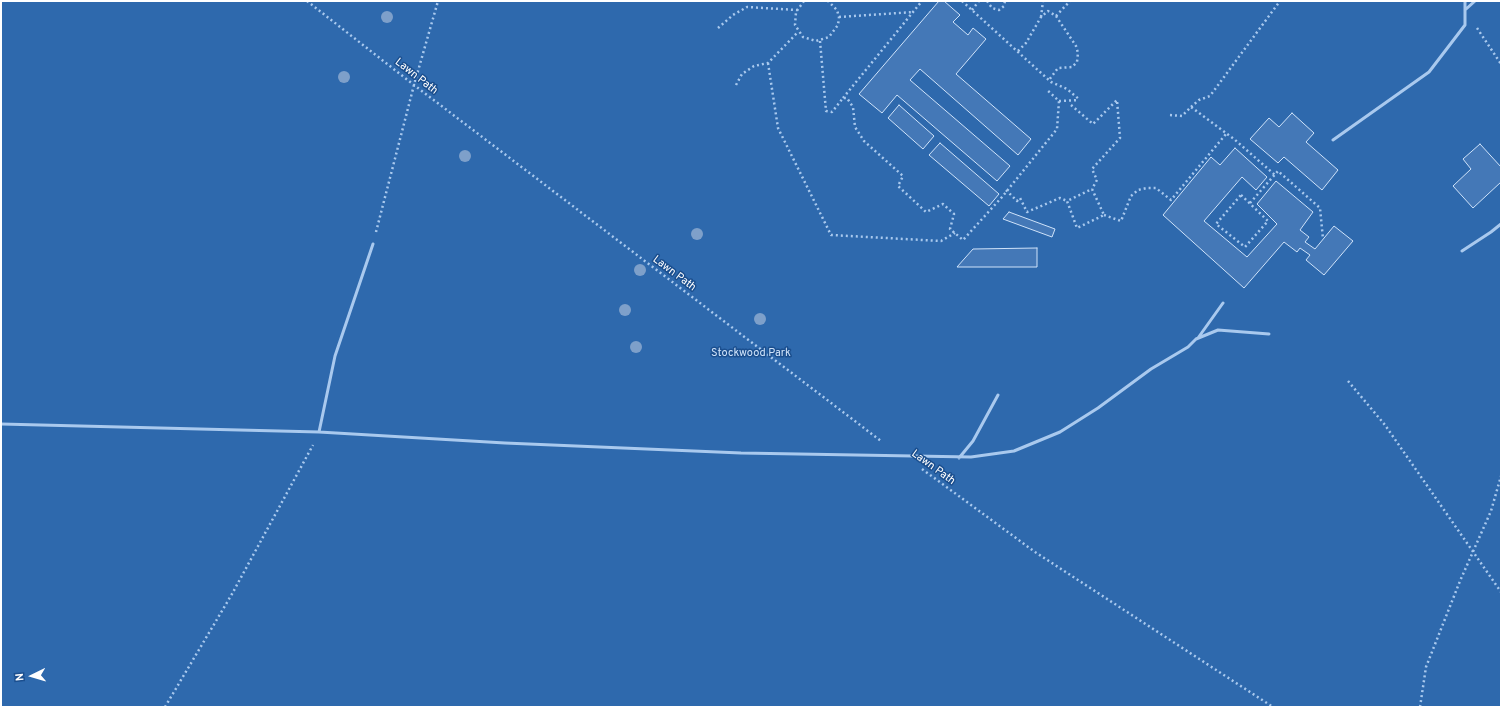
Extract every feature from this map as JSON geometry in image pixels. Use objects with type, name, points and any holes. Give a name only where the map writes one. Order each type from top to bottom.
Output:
[{"type":"lane","points":[[1333,140],[1429,72],[1465,25],[1466,1]]},
{"type":"lane","points":[[1465,10],[1475,1]]},
{"type":"lane","points":[[1462,251],[1492,232],[1501,224]]},
{"type":"lane","points":[[319,432],[335,356],[372,244]]},
{"type":"lane","points":[[1,424],[319,432],[512,444],[741,453],[959,458],[1014,451],[1060,432],[1098,408],[1151,369],[1188,347],[1196,339],[1223,303]]},
{"type":"lane","points":[[1196,339],[1218,330],[1269,334]]},
{"type":"lane","points":[[959,458],[973,441],[998,395]]},
{"type":"path","name":"Lawn Path","points":[[307,1],[414,85],[865,431],[904,456],[1035,552],[1273,707]]},
{"type":"path","points":[[372,244],[438,1]]},
{"type":"path","points":[[804,1],[797,10],[794,18],[798,32],[809,40],[820,41],[829,37],[835,32],[839,17],[836,10],[828,1]]},
{"type":"path","points":[[820,41],[826,111],[832,112],[915,12],[922,1]]},
{"type":"path","points":[[962,1],[1049,80],[1067,89],[1080,100],[1059,101],[1046,89]]},
{"type":"path","points":[[972,10],[980,1]]},
{"type":"path","points":[[987,1],[992,8],[999,10],[1004,6],[1005,1]]},
{"type":"path","points":[[1041,17],[1043,1]]},
{"type":"path","points":[[1056,16],[1070,1]]},
{"type":"path","points":[[1170,116],[1182,116],[1199,100],[1210,96],[1280,1]]},
{"type":"path","points":[[718,28],[732,16],[747,7],[797,10]]},
{"type":"path","points":[[1465,10],[1501,64]]},
{"type":"path","points":[[1018,51],[1026,43],[1041,17],[1048,11],[1056,16],[1076,46],[1078,53],[1077,62],[1072,67],[1058,68],[1049,80]]},
{"type":"path","points":[[839,17],[915,12]]},
{"type":"path","points":[[736,85],[742,74],[754,66],[768,62],[798,32]]},
{"type":"path","points":[[768,62],[778,128],[831,235],[941,241],[955,233]]},
{"type":"path","points":[[843,98],[847,98],[853,107],[855,127],[864,141],[903,176],[898,186],[926,212],[943,204],[954,214],[950,229],[963,240],[1057,129],[1059,101]]},
{"type":"path","points":[[1067,201],[1092,189],[1097,180],[1092,169],[1120,138],[1117,100],[1092,124],[1071,105]]},
{"type":"path","points":[[1191,107],[1275,175]]},
{"type":"path","points":[[1006,190],[1018,201],[1020,198],[1027,212],[1060,198],[1067,201],[1077,228],[1104,215],[1121,221],[1131,196],[1138,190],[1156,188],[1171,200],[1226,134]]},
{"type":"path","points":[[1250,203],[1278,171],[1320,208],[1323,239]]},
{"type":"path","points":[[1092,189],[1104,215]]},
{"type":"path","points":[[1241,194],[1250,203],[1268,220],[1245,247],[1216,224],[1241,194]]},
{"type":"path","points":[[1348,381],[1385,425],[1501,592]]},
{"type":"path","points":[[164,707],[232,594],[319,432]]},
{"type":"path","points":[[1420,707],[1426,667],[1460,581],[1474,553],[1491,511],[1501,476]]},
{"type":"green space","name":"Stockwood Park","points":[[1,1],[1501,1],[1501,707],[1,707]]},
{"type":"building","points":[[939,1],[944,1],[960,15],[953,22],[968,35],[973,28],[986,39],[956,74],[1031,139],[1018,155],[920,69],[910,80],[1010,166],[997,181],[897,95],[882,113],[859,94]]},
{"type":"building","points":[[899,105],[934,136],[923,149],[888,118]]},
{"type":"building","points":[[1292,113],[1314,133],[1306,142],[1338,170],[1322,190],[1284,157],[1278,163],[1250,139],[1269,118],[1279,127]]},
{"type":"building","points":[[940,143],[999,194],[989,206],[929,155]]},
{"type":"building","points":[[1480,144],[1501,167],[1501,182],[1473,208],[1453,186],[1471,169],[1463,159]]},
{"type":"building","points":[[1235,148],[1267,177],[1256,190],[1242,177],[1204,221],[1247,257],[1277,224],[1257,204],[1276,181],[1313,212],[1300,230],[1309,237],[1305,242],[1315,249],[1334,226],[1353,241],[1324,275],[1306,260],[1310,255],[1300,248],[1297,252],[1284,242],[1244,288],[1163,215],[1211,157],[1220,165]]},
{"type":"building","points":[[1009,212],[1055,229],[1052,237],[1003,219]]},
{"type":"building","points":[[1037,248],[1037,267],[957,267],[973,249]]}]
